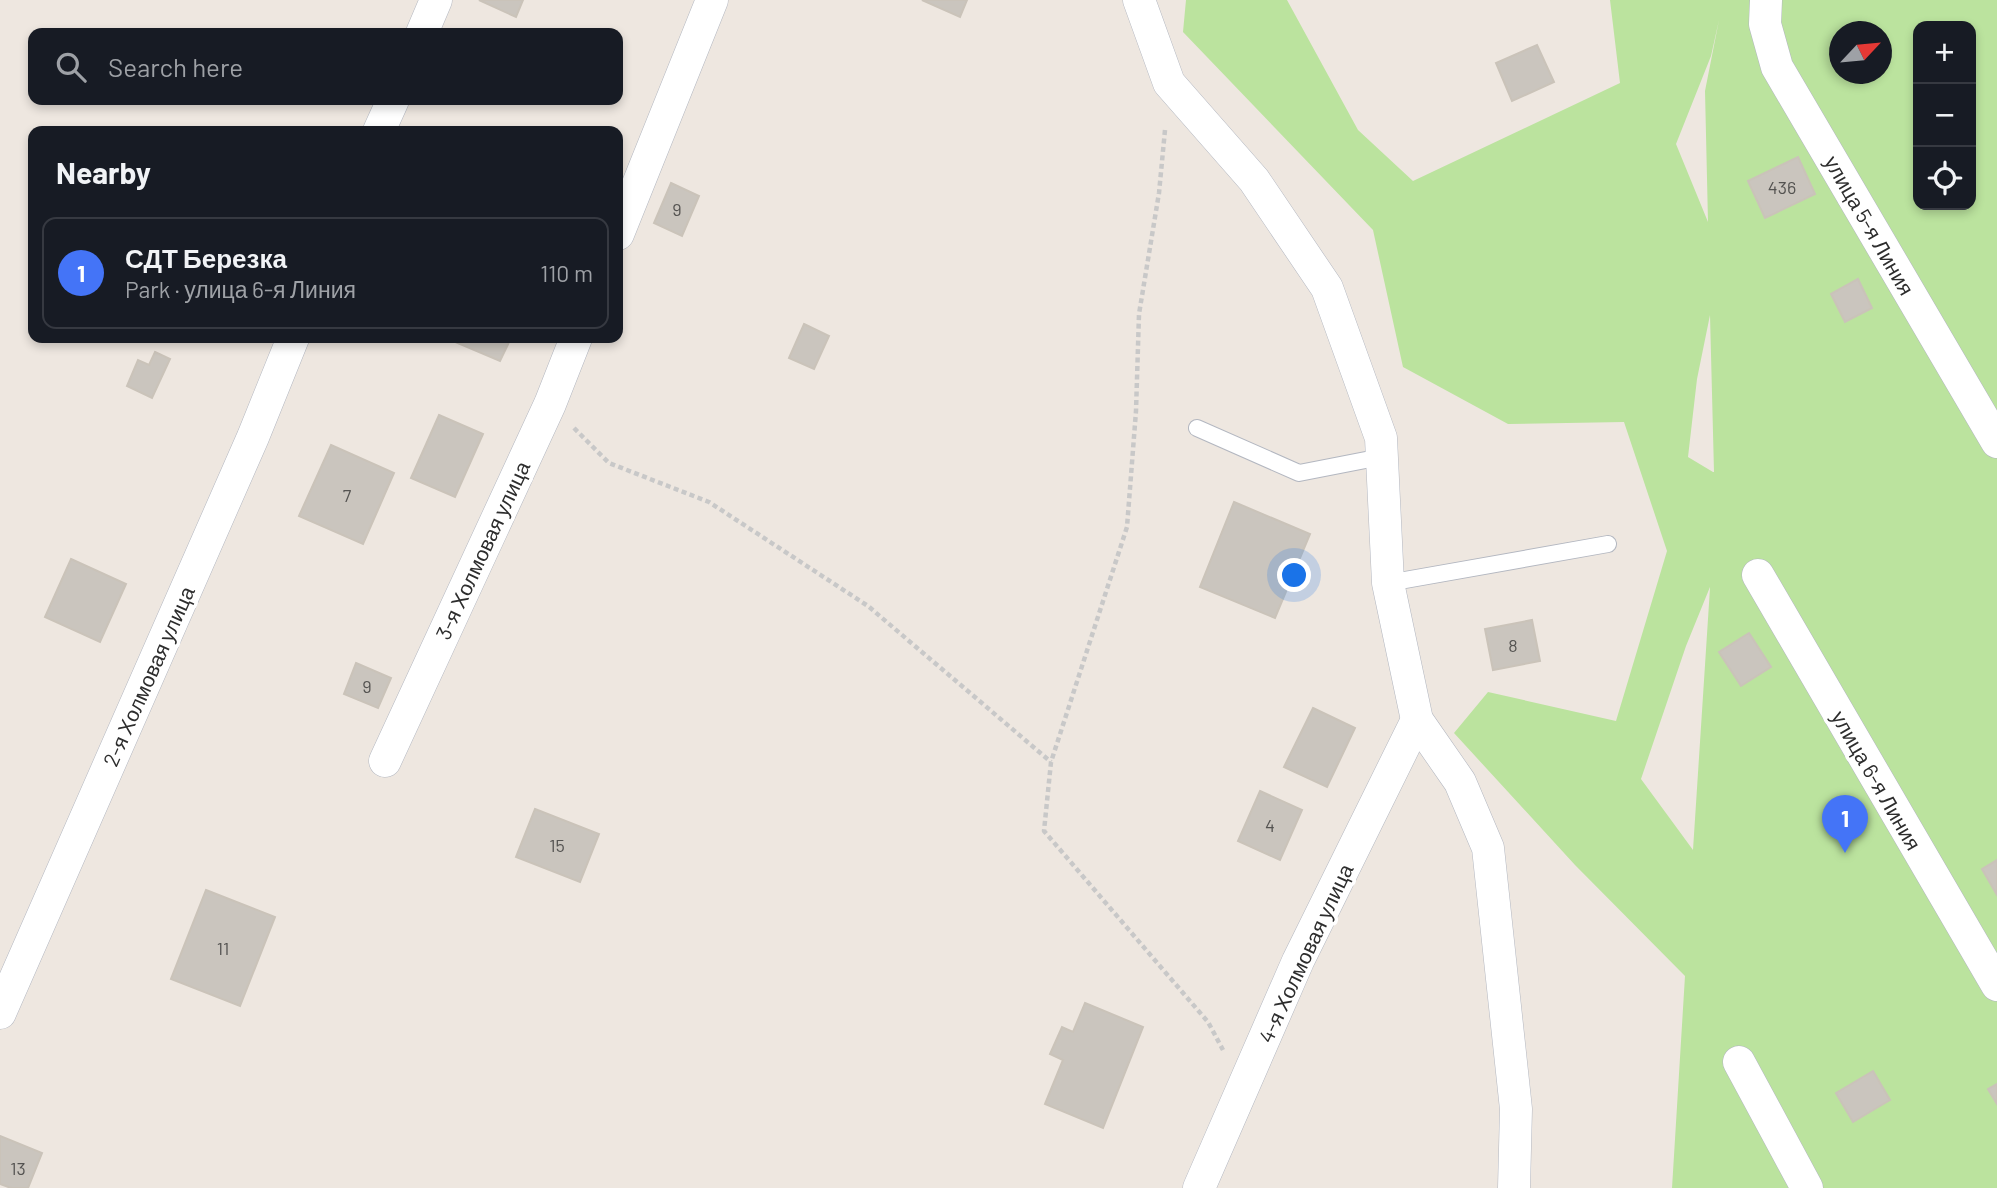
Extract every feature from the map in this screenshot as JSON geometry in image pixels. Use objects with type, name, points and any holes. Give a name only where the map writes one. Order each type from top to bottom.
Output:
[{"type":"street","points":[[424,28],[436,0]]},
{"type":"street","points":[[623,222],[712,0]]},
{"type":"street","points":[[1139,0],[1169,83],[1254,180],[1327,288],[1381,438],[1388,583],[1417,720],[1460,782],[1488,848],[1516,1109],[1514,1188]]},
{"type":"street","name":"улица 5-я Линия","points":[[1766,0],[1765,24],[1777,67],[1997,442]]},
{"type":"street","points":[[381,126],[391,105]]},
{"type":"street","name":"2-я Холмовая улица","points":[[0,1013],[247,450],[291,343]]},
{"type":"street","name":"3-я Холмовая улица","points":[[385,761],[550,404],[574,343]]},
{"type":"street","name":"улица 6-я Линия","points":[[1758,575],[1997,985]]},
{"type":"street","name":"4-я Холмовая улица","points":[[1199,1188],[1298,961],[1417,720]]},
{"type":"street","points":[[1739,1062],[1807,1188]]},
{"type":"lane","points":[[1197,428],[1299,472],[1381,457]]},
{"type":"lane","points":[[1388,583],[1608,544]]},
{"type":"path","points":[[1169,83],[1159,193],[1139,314],[1128,527],[1051,762],[1044,831],[1208,1022],[1242,1088]]},
{"type":"path","points":[[550,404],[609,463],[709,502],[868,606],[1051,762]]},
{"type":"green space","points":[[1186,0],[1287,0],[1358,130],[1413,181],[1620,83],[1610,0],[1997,0],[1997,1188],[1672,1188],[1685,976],[1575,865],[1454,733],[1488,692],[1616,721],[1667,551],[1624,422],[1508,424],[1403,367],[1373,230],[1183,32]],"holes":[[[1719,20],[1705,91],[1708,222],[1676,144],[1711,56]],[[1710,315],[1714,472],[1688,457],[1697,379]],[[1710,587],[1693,850],[1641,779],[1686,646]]]},
{"type":"building","points":[[479,0],[523,0],[516,17]]},
{"type":"building","points":[[922,0],[967,0],[960,17]]},
{"type":"building","points":[[1537,45],[1554,82],[1512,101],[1496,63]]},
{"type":"building","points":[[1798,157],[1815,194],[1765,218],[1748,181]]},
{"type":"building","points":[[671,183],[699,196],[682,236],[654,223]]},
{"type":"building","points":[[1858,279],[1872,308],[1845,322],[1831,294]]},
{"type":"building","points":[[804,324],[829,336],[814,369],[789,358]]},
{"type":"building","points":[[458,343],[509,343],[500,361]]},
{"type":"building","points":[[155,352],[170,359],[152,398],[127,386],[138,360],[149,365]]},
{"type":"building","points":[[439,415],[483,434],[455,497],[411,478]]},
{"type":"building","points":[[331,445],[394,473],[363,544],[299,516]]},
{"type":"building","points":[[1234,502],[1310,534],[1275,618],[1200,587]]},
{"type":"building","points":[[71,559],[126,584],[100,642],[45,617]]},
{"type":"building","points":[[1532,620],[1540,661],[1493,670],[1485,629]]},
{"type":"building","points":[[1749,633],[1771,667],[1741,686],[1719,652]]},
{"type":"building","points":[[356,663],[391,678],[378,708],[344,694]]},
{"type":"building","points":[[1313,708],[1355,728],[1327,787],[1284,767]]},
{"type":"building","points":[[1260,791],[1302,810],[1280,860],[1238,841]]},
{"type":"building","points":[[535,809],[599,834],[580,882],[516,857]]},
{"type":"building","points":[[1997,860],[1997,895],[1982,869]]},
{"type":"building","points":[[206,890],[275,917],[240,1006],[171,979]]},
{"type":"building","points":[[1085,1003],[1143,1027],[1103,1128],[1045,1104],[1063,1060],[1050,1054],[1062,1027],[1073,1032]]},
{"type":"building","points":[[1873,1071],[1890,1100],[1853,1122],[1836,1093]]},
{"type":"building","points":[[1997,1084],[1997,1104],[1988,1089]]},
{"type":"building","points":[[0,1136],[42,1153],[28,1188],[11,1188],[0,1184]]},
{"type":"place","name":"СДТ Березка","points":[[1845,853]]}]
